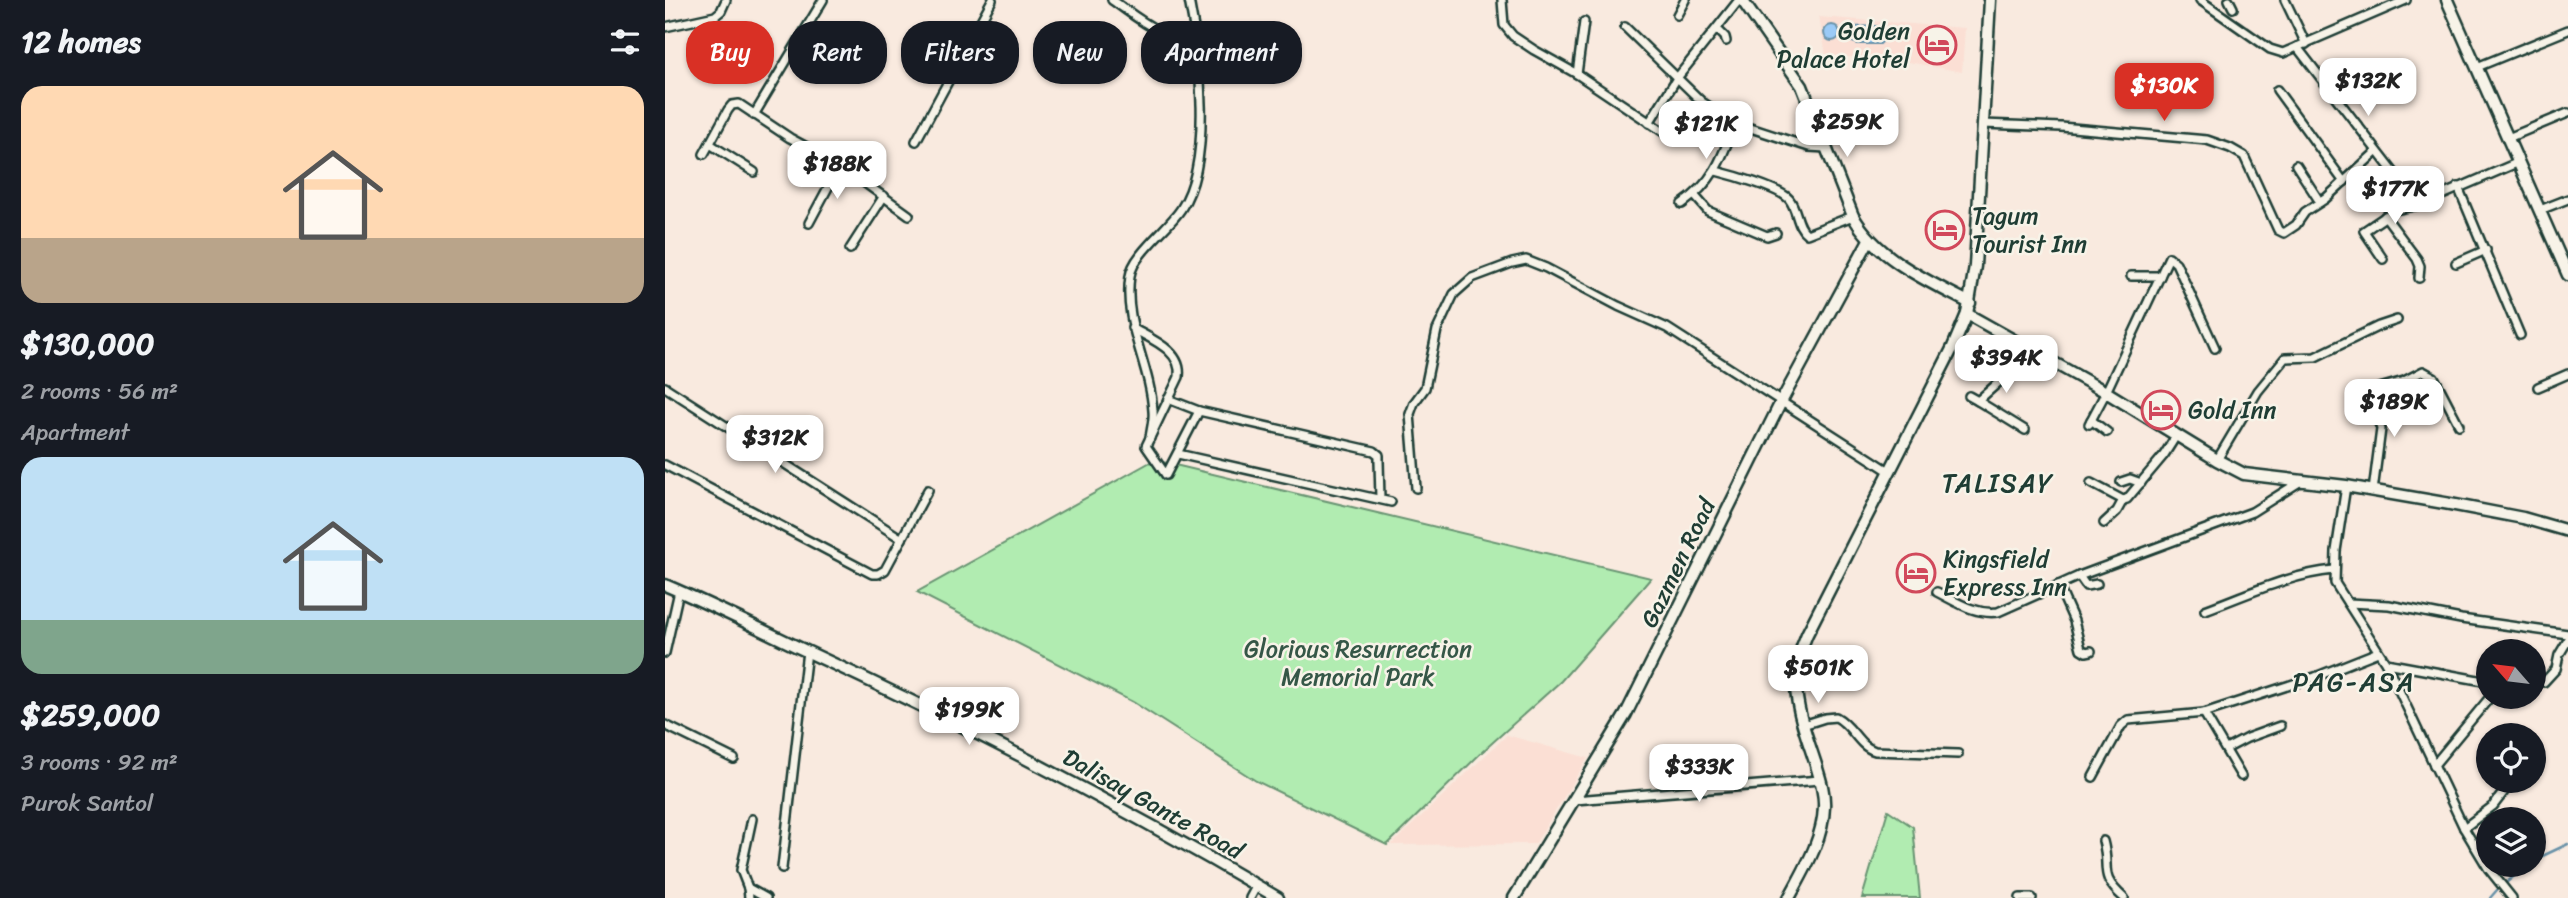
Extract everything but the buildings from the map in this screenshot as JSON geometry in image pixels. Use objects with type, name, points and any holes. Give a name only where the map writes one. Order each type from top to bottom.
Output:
[{"type":"street","points":[[665,27],[715,16],[721,11],[726,0]]},
{"type":"street","points":[[754,115],[823,0]]},
{"type":"street","points":[[916,141],[992,0]]},
{"type":"street","points":[[1112,0],[1144,21]]},
{"type":"street","points":[[1189,0],[1193,21]]},
{"type":"street","points":[[1502,0],[1504,25],[1513,36],[1577,74],[1668,135]]},
{"type":"street","points":[[1677,15],[1685,0]]},
{"type":"street","points":[[1649,123],[1677,78],[1740,0],[1779,49],[1802,86],[1853,216],[1869,240],[1914,273],[1970,303]]},
{"type":"street","points":[[1789,898],[1820,832],[1824,804],[1820,779],[1803,725],[1794,683],[1800,648],[1968,314],[1975,266],[1990,0]]},
{"type":"street","points":[[2200,0],[2275,52],[2283,53],[2406,0]]},
{"type":"street","points":[[2285,0],[2306,44]]},
{"type":"street","points":[[2447,0],[2567,271]]},
{"type":"street","points":[[1577,74],[1584,22]]},
{"type":"street","points":[[1625,27],[1702,102],[1735,123],[1809,147],[1826,148]]},
{"type":"street","points":[[1717,29],[1726,41]]},
{"type":"street","points":[[2477,67],[2568,30]]},
{"type":"street","points":[[2297,47],[2419,205]]},
{"type":"street","points":[[1150,438],[1152,405],[1139,345],[1132,327],[1128,294],[1130,273],[1135,260],[1181,210],[1193,185],[1199,165],[1201,84]]},
{"type":"street","points":[[2277,90],[2344,183]]},
{"type":"street","points":[[704,154],[732,105],[739,104],[790,138],[840,165],[909,215]]},
{"type":"street","points":[[2508,138],[2568,113]]},
{"type":"street","points":[[1682,204],[1695,196],[1716,171],[1735,123]]},
{"type":"street","points":[[1983,124],[2061,127],[2218,143],[2243,156],[2278,230],[2284,233],[2296,225],[2305,212],[2344,183],[2376,152]]},
{"type":"street","points":[[710,144],[754,172]]},
{"type":"street","points":[[2383,259],[2364,231],[2385,216],[2395,210],[2419,205],[2519,162]]},
{"type":"street","points":[[809,223],[840,165]]},
{"type":"street","points":[[2296,165],[2320,202]]},
{"type":"street","points":[[1716,171],[1745,179],[1786,197],[1807,234],[1853,216]]},
{"type":"street","points":[[2458,187],[2520,335]]},
{"type":"street","points":[[850,249],[884,196]]},
{"type":"street","points":[[1695,196],[1707,211],[1767,236],[1776,233]]},
{"type":"street","points":[[2540,210],[2568,199]]},
{"type":"street","points":[[2385,216],[2417,259],[2420,266],[2419,278]]},
{"type":"street","name":"Gazmen Road","points":[[1514,898],[1626,714],[1781,402],[1869,240]]},
{"type":"street","points":[[2456,263],[2486,250]]},
{"type":"street","points":[[2107,432],[2090,422],[2167,259],[2172,258],[2215,348]]},
{"type":"street","points":[[1416,488],[1411,408],[1425,388],[1437,330],[1447,304],[1462,284],[1472,278],[1521,260],[1546,268],[1667,328],[1889,471]]},
{"type":"street","points":[[2131,276],[2160,276]]},
{"type":"street","points":[[1968,314],[2244,474],[2346,486],[2523,518],[2568,531]]},
{"type":"street","points":[[2217,460],[2258,391],[2285,358],[2315,358],[2379,326],[2397,320]]},
{"type":"street","points":[[1132,327],[1172,353],[1178,361],[1179,377],[1146,446],[1166,475],[1199,411]]},
{"type":"street","points":[[1978,401],[2009,373],[2026,346]]},
{"type":"street","points":[[2373,491],[2381,429],[2379,419],[2366,401],[2365,395],[2369,391],[2404,381],[2423,372],[2430,373],[2459,425]]},
{"type":"street","points":[[2538,387],[2568,374]]},
{"type":"street","points":[[666,389],[902,539]]},
{"type":"street","points":[[1969,396],[2025,430]]},
{"type":"street","points":[[1168,399],[1199,411],[1374,451],[1379,455],[1380,499]]},
{"type":"street","points":[[2104,523],[2117,511],[2123,500],[2131,496],[2176,436]]},
{"type":"street","points":[[1178,454],[1391,502]]},
{"type":"street","points":[[665,465],[872,574],[885,570],[928,490]]},
{"type":"street","points":[[2121,482],[2130,479],[2141,483]]},
{"type":"street","points":[[1937,592],[1972,610],[1989,613],[2007,608],[2079,576],[2252,512],[2302,481]]},
{"type":"street","points":[[2091,484],[2123,500]]},
{"type":"street","points":[[2346,486],[2334,570],[2335,583],[2386,663],[2464,828],[2475,845]]},
{"type":"street","points":[[2205,611],[2289,580],[2334,570]]},
{"type":"street","points":[[2079,576],[2085,586],[2097,584]]},
{"type":"street","name":"Dalisay Gante Road","points":[[665,585],[880,685],[1062,777],[1278,898]]},
{"type":"street","points":[[2058,586],[2074,621],[2081,649],[2091,651]]},
{"type":"street","points":[[665,653],[679,591]]},
{"type":"street","points":[[2348,603],[2389,605],[2461,620],[2568,634]]},
{"type":"street","points":[[2546,680],[2556,669],[2559,655],[2568,640]]},
{"type":"street","points":[[782,868],[807,651]]},
{"type":"street","points":[[2093,778],[2121,726],[2128,720],[2204,713],[2315,677],[2378,652]]},
{"type":"street","points":[[2386,663],[2476,680]]},
{"type":"street","points":[[2434,765],[2480,709]]},
{"type":"street","points":[[2204,713],[2241,776]]},
{"type":"street","points":[[1803,725],[1836,717],[1846,723],[1868,749],[1893,753],[1958,754]]},
{"type":"street","points":[[665,725],[734,759]]},
{"type":"street","points":[[2226,749],[2280,726]]},
{"type":"street","points":[[1575,800],[1820,779]]},
{"type":"street","points":[[2464,828],[2493,806],[2503,793]]},
{"type":"street","points":[[749,898],[741,870],[752,818]]},
{"type":"street","points":[[2103,841],[2106,878],[2124,898]]},
{"type":"street","points":[[2498,877],[2511,898]]},
{"type":"street","points":[[1250,898],[1257,885]]},
{"type":"street","points":[[748,888],[766,898]]},
{"type":"street","points":[[2020,898],[2032,898]]},
{"type":"shaded area","points":[[1819,17],[1965,28],[1962,72],[1908,62],[1826,55]]},
{"type":"shaded area","points":[[1507,735],[1588,758],[1535,844],[1391,845]]},
{"type":"green space","name":"Glorious Resurrection Memorial Park","points":[[1154,460],[1651,578],[1561,681],[1482,752],[1387,845],[1256,781],[1133,702],[917,592]]},
{"type":"green space","points":[[1888,810],[1913,827],[1920,898],[1862,898]]},
{"type":"water","points":[[1829,25],[1835,25],[1840,33],[1838,39],[1829,41],[1824,36],[1824,30]]},
{"type":"water","points":[[1876,26],[1885,31],[1884,40],[1880,44],[1858,44],[1844,39],[1843,34],[1851,27]]},
{"type":"waterway","points":[[2546,854],[2568,844]]},
{"type":"waterway","points":[[2507,882],[2513,877]]},
{"type":"waterway","points":[[2490,898],[2497,890]]},
{"type":"place","name":"Golden Palace Hotel","points":[[1937,45]]},
{"type":"place","name":"Tagum Tourist Inn","points":[[1945,230]]},
{"type":"place","name":"Gold Inn","points":[[2161,410]]},
{"type":"place","name":"Kingsfield Express Inn","points":[[1916,573]]},
{"type":"district","name":"TALISAY","points":[[1998,483]]},
{"type":"district","name":"PAG-ASA","points":[[2354,682]]}]
